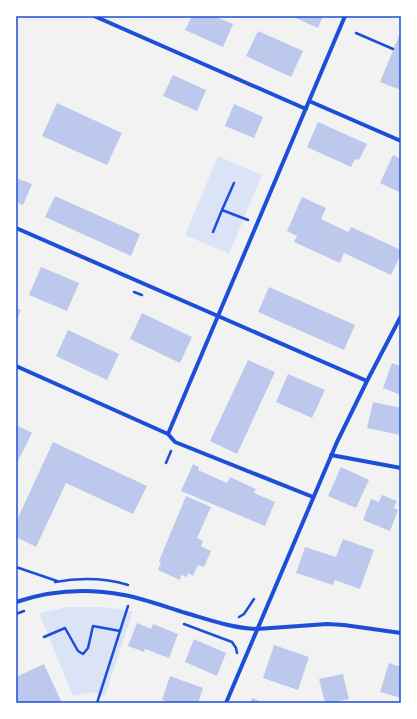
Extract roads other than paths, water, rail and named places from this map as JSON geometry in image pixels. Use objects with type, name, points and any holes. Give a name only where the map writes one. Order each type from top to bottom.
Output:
[{"type":"street","points":[[94,16],[306,109]]},
{"type":"street","points":[[168,434],[345,16]]},
{"type":"street","points":[[309,100],[401,141]]},
{"type":"street","points":[[16,228],[367,381]]},
{"type":"street","points":[[226,703],[331,455],[401,316]]},
{"type":"street","points":[[16,366],[168,434],[175,442],[313,497]]},
{"type":"street","points":[[331,455],[401,468]]},
{"type":"street","points":[[16,602],[36,596],[71,591],[110,593],[143,600],[224,625],[236,627],[257,629],[327,624],[401,633]]}]
